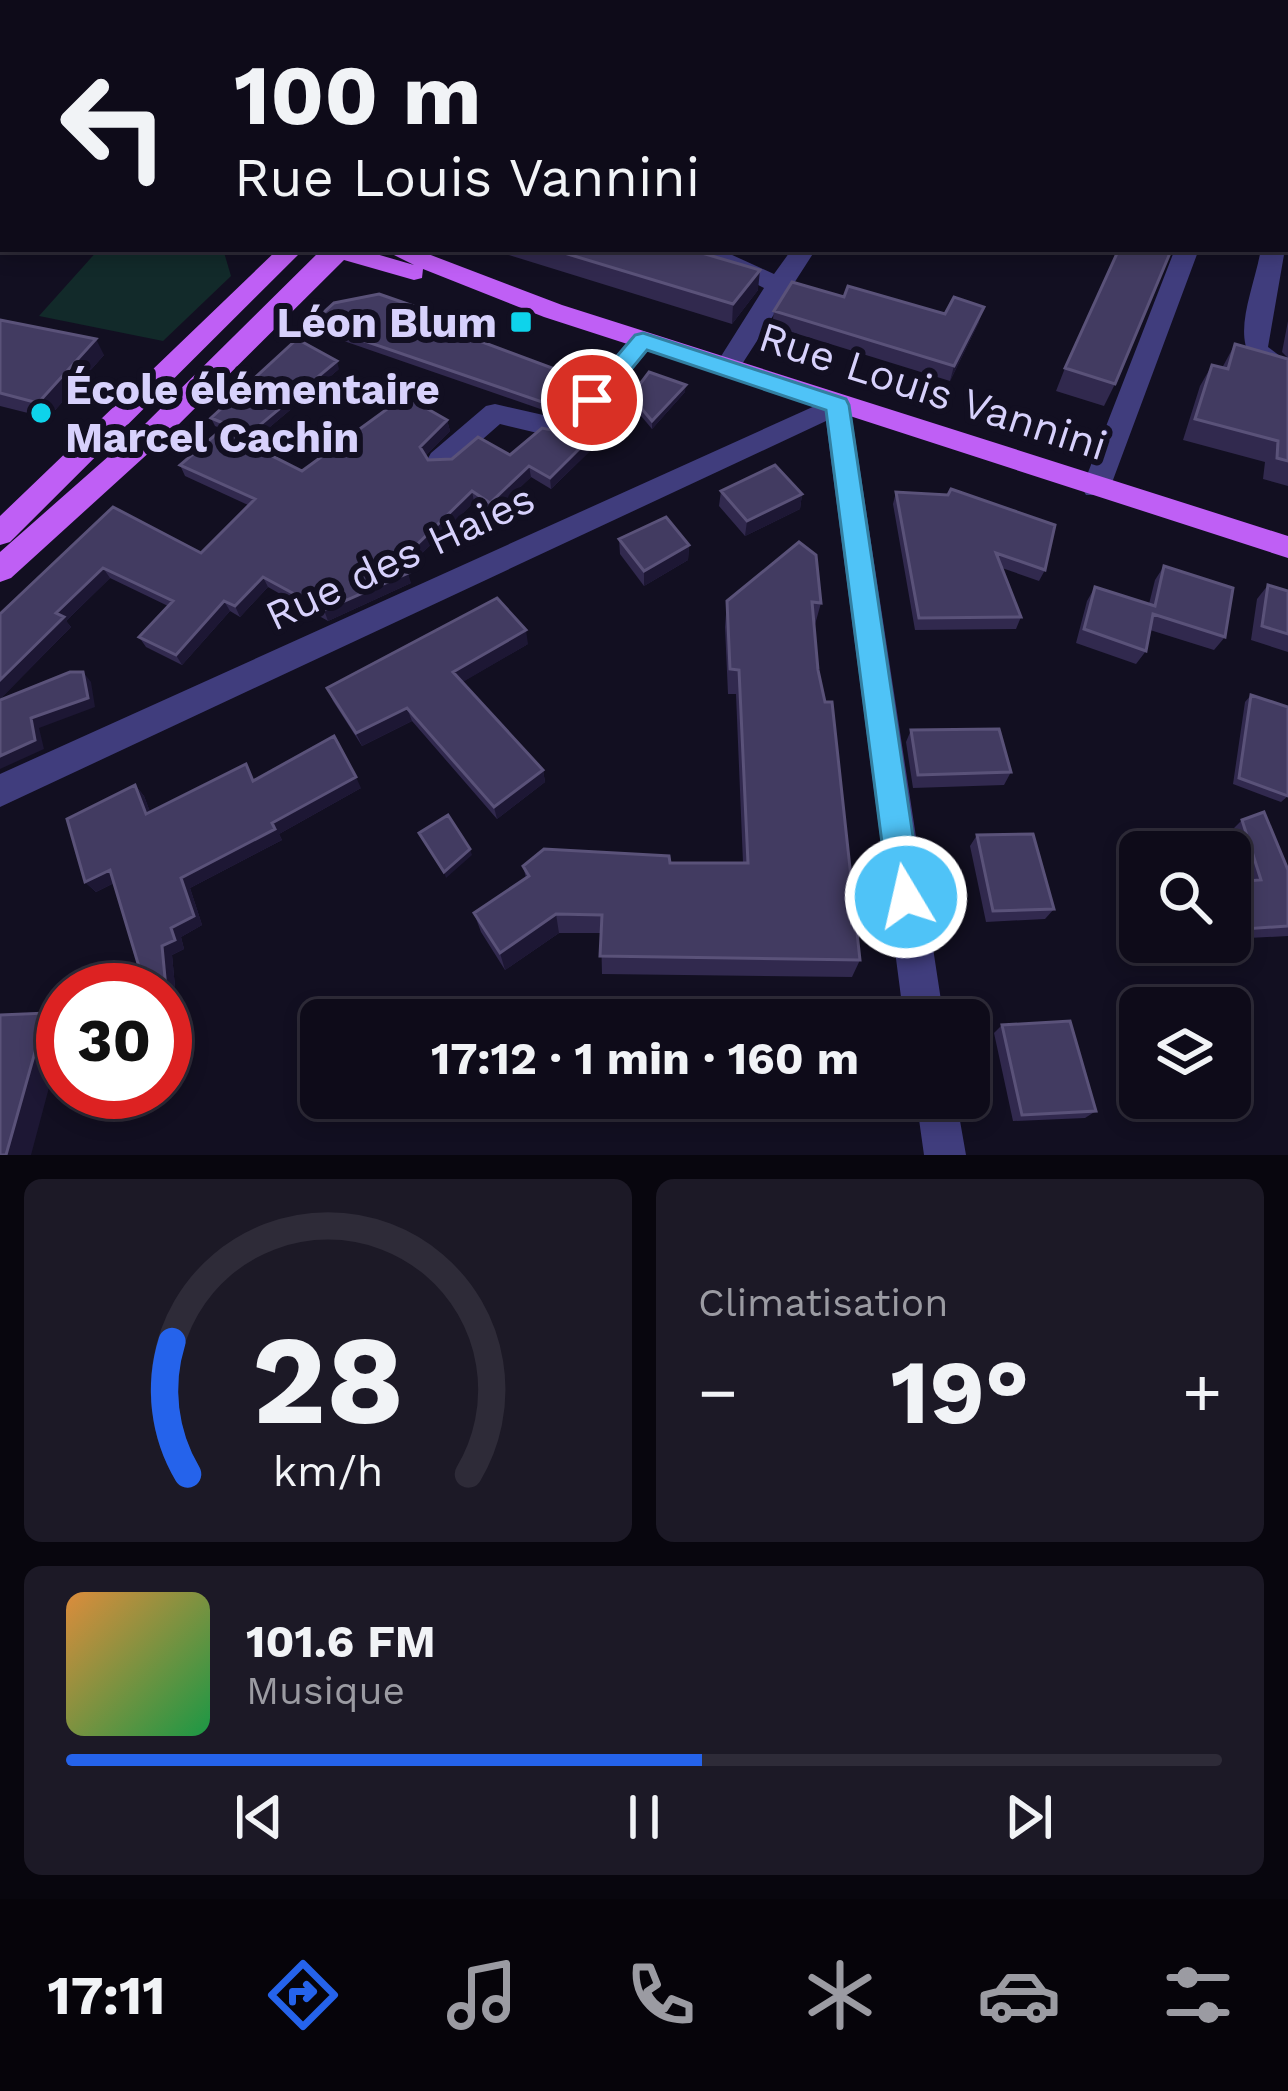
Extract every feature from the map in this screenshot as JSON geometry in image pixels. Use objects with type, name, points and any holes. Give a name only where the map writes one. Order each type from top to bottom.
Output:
[{"type":"main road","points":[[0,534],[289,252]]},
{"type":"main road","points":[[0,569],[154,432],[336,252]]},
{"type":"main road","name":"Rue Louis Vannini","points":[[345,252],[553,311],[1288,547]]},
{"type":"main road","name":"Rue Louis Vannini","points":[[402,252],[553,311]]},
{"type":"street","points":[[712,252],[778,285]]},
{"type":"street","points":[[726,369],[802,252]]},
{"type":"street","points":[[1096,488],[1185,252]]},
{"type":"street","points":[[1272,252],[1255,347],[1259,357],[1288,373]]},
{"type":"street","points":[[441,460],[495,413],[567,430],[643,341]]},
{"type":"street","points":[[837,405],[921,999]]},
{"type":"street","name":"Rue des Haies","points":[[0,791],[837,405]]},
{"type":"street","points":[[939,1119],[945,1155]]},
{"type":"green space","points":[[96,252],[224,252],[231,276],[163,341],[39,316]]},
{"type":"building","points":[[561,252],[698,252],[760,270],[733,304]]},
{"type":"building","points":[[1118,252],[1170,253],[1115,384],[1065,368]]},
{"type":"building","points":[[792,282],[844,297],[848,286],[945,314],[954,297],[984,307],[954,366],[774,311]]},
{"type":"building","points":[[379,294],[425,310],[418,318],[579,378],[548,404],[312,323],[334,303]]},
{"type":"building","points":[[0,320],[96,339],[38,403],[0,393]]},
{"type":"building","points":[[297,339],[337,361],[249,434],[211,418]]},
{"type":"building","points":[[1235,344],[1288,359],[1288,461],[1277,458],[1278,441],[1195,419],[1212,365],[1228,369]]},
{"type":"building","points":[[649,372],[686,385],[652,421],[631,396]]},
{"type":"building","points":[[405,396],[447,420],[420,447],[428,460],[452,459],[478,437],[510,455],[542,428],[567,433],[586,422],[595,433],[550,478],[529,466],[490,503],[472,491],[395,566],[408,573],[324,610],[263,577],[235,606],[224,601],[176,655],[139,637],[173,601],[103,568],[56,613],[64,617],[0,680],[0,614],[113,507],[201,553],[255,499],[180,465],[221,430],[302,471]]},
{"type":"building","points":[[775,465],[802,494],[747,521],[721,491]]},
{"type":"building","points":[[951,489],[1055,525],[1045,570],[996,553],[1021,617],[919,618],[896,492],[948,495]]},
{"type":"building","points":[[666,517],[689,545],[644,571],[619,539]]},
{"type":"building","points":[[799,542],[816,555],[821,603],[812,602],[818,670],[825,702],[832,702],[860,960],[600,956],[602,915],[556,914],[500,953],[474,913],[529,876],[523,866],[544,849],[669,856],[670,863],[748,863],[739,670],[730,669],[727,601]]},
{"type":"building","points":[[1164,566],[1233,588],[1225,637],[1153,614],[1146,651],[1084,629],[1095,587],[1155,606]]},
{"type":"building","points":[[1268,585],[1288,591],[1288,634],[1262,626]]},
{"type":"building","points":[[497,598],[526,630],[453,672],[543,770],[494,807],[407,708],[356,733],[327,688]]},
{"type":"building","points":[[70,672],[83,672],[88,698],[31,718],[35,740],[0,756],[0,700]]},
{"type":"building","points":[[1251,695],[1288,707],[1288,796],[1239,778]]},
{"type":"building","points":[[999,729],[1011,772],[918,775],[911,730]]},
{"type":"building","points":[[334,736],[356,777],[272,823],[275,829],[181,878],[194,916],[171,928],[175,940],[162,946],[164,963],[138,963],[110,870],[85,882],[67,819],[135,785],[146,814],[246,764],[253,781]]},
{"type":"building","points":[[1264,812],[1288,870],[1288,926],[1251,929],[1251,881],[1261,880],[1251,831],[1245,831],[1242,820]]},
{"type":"building","points":[[448,815],[470,849],[444,872],[419,833]]},
{"type":"building","points":[[1033,834],[1054,909],[993,911],[977,835]]},
{"type":"building","points":[[36,1013],[36,1048],[6,1155],[0,1155],[0,1015]]},
{"type":"building","points":[[1070,1021],[1096,1111],[1022,1115],[1002,1025]]},
{"type":"place","name":"Léon Blum","points":[[521,322]]},
{"type":"place","name":"École élémentaire Marcel Cachin","points":[[41,413]]},
{"type":"route","points":[[592,400],[643,341],[837,405],[906,897]]}]
